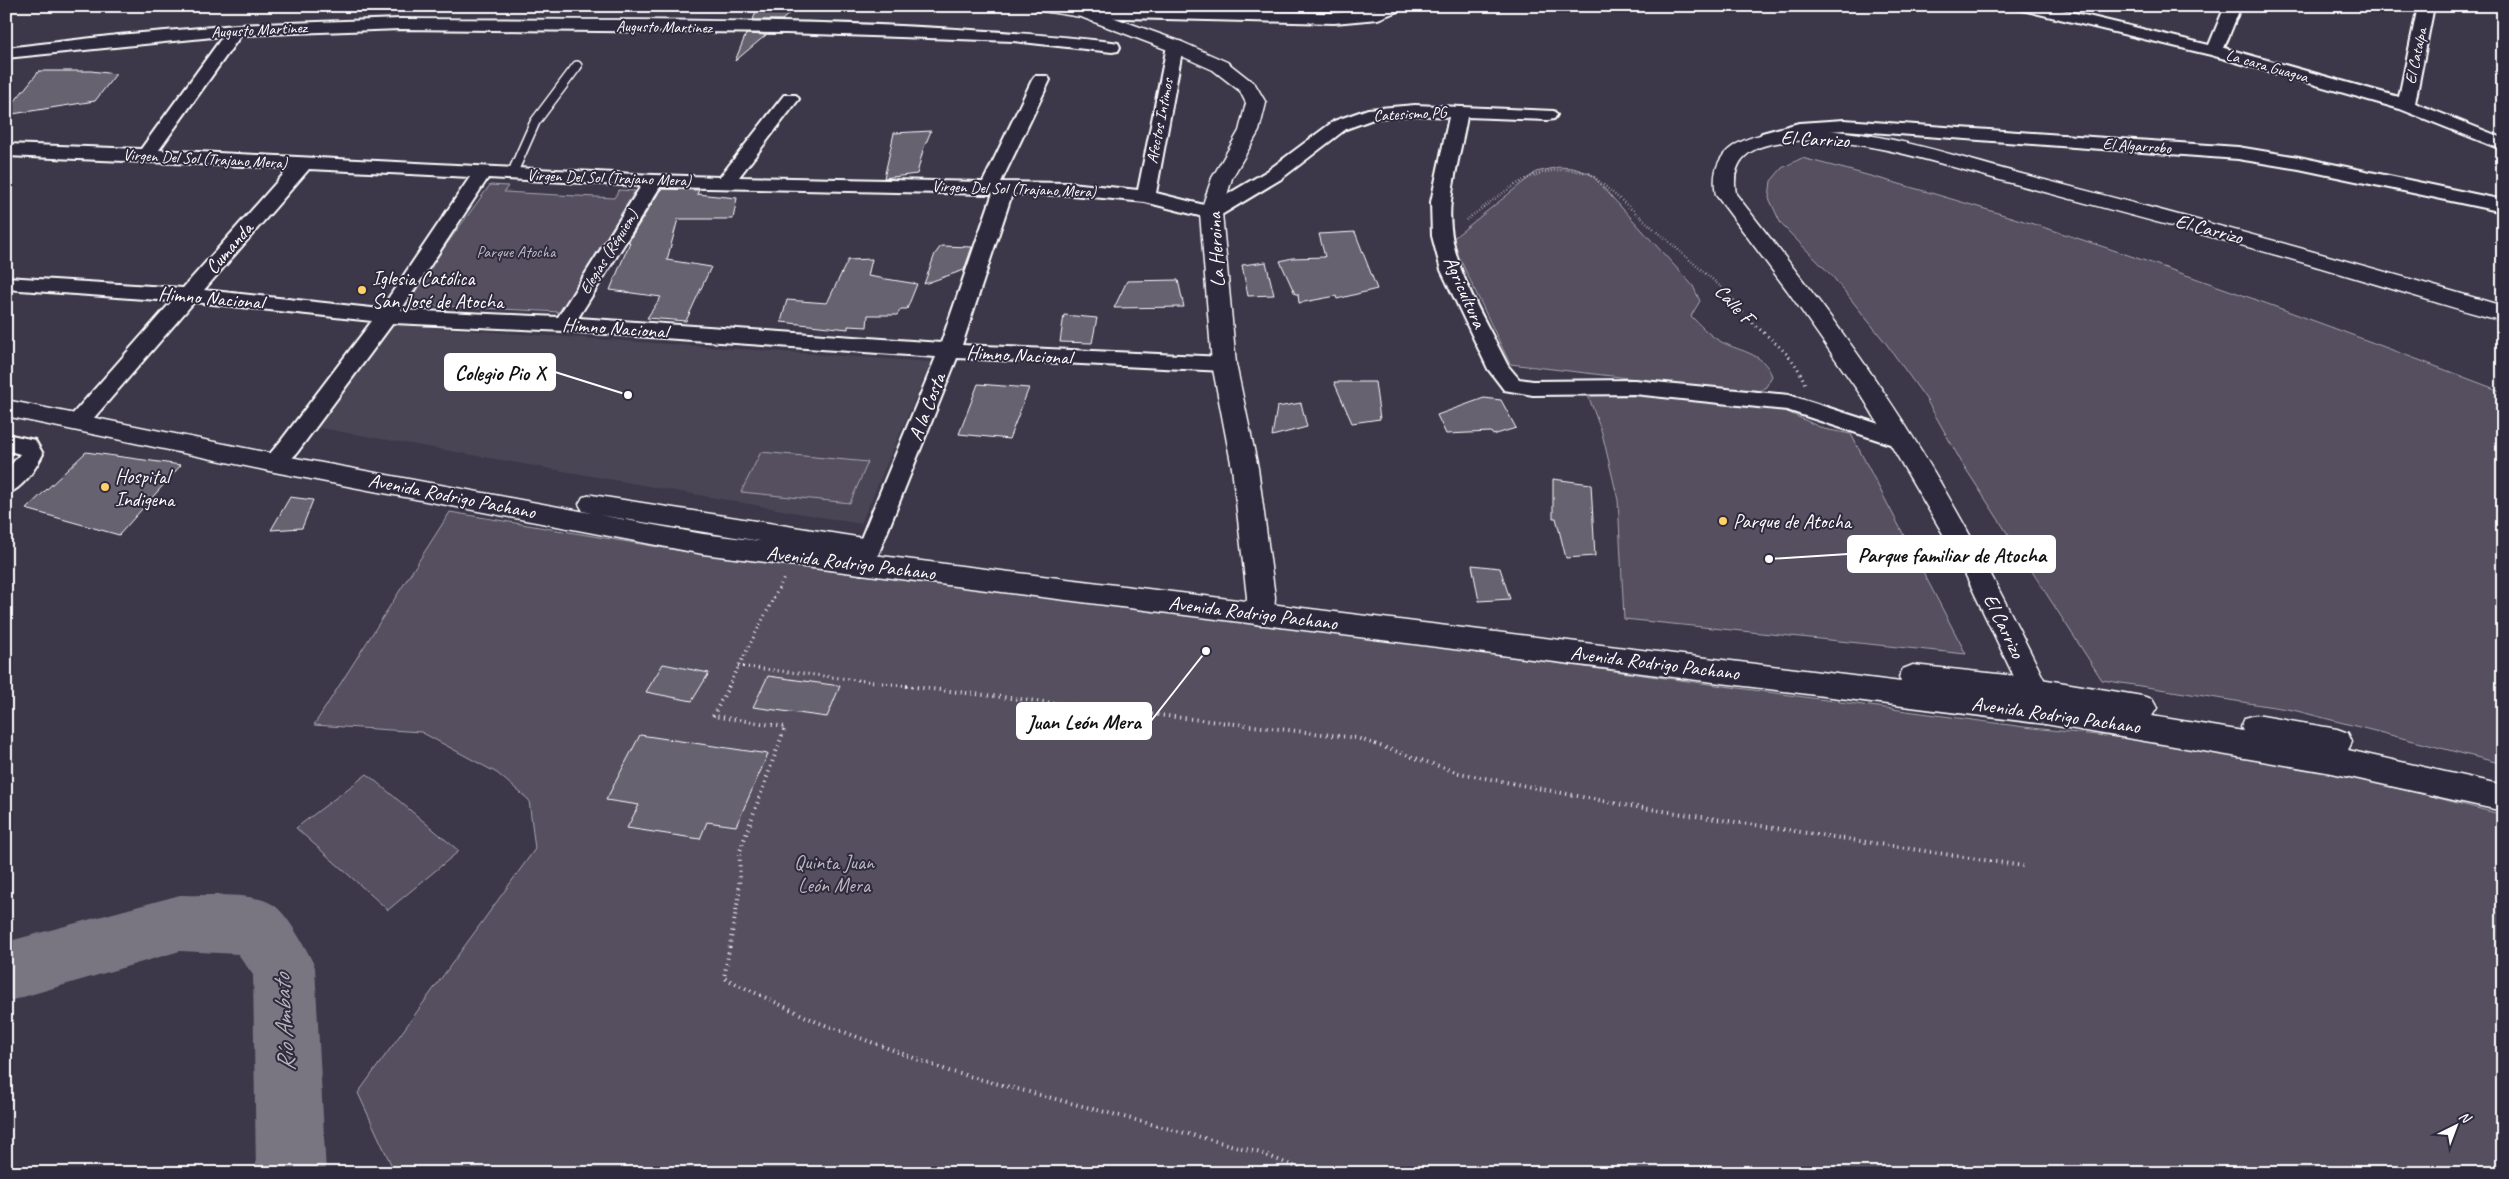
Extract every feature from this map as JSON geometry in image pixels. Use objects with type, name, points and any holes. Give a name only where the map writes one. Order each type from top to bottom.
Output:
[{"type":"street","name":"La Heroina","points":[[1042,6],[1084,12],[1175,46],[1220,66],[1248,88],[1256,103],[1249,131],[1222,178],[1211,213],[1224,364],[1245,468],[1261,605]]},
{"type":"street","points":[[1084,12],[1334,18],[1378,14],[1397,6]]},
{"type":"street","name":"La cara Guagua","points":[[2024,6],[2215,51],[2406,105],[2503,145]]},
{"type":"street","points":[[2215,51],[2233,6]]},
{"type":"street","name":"El Catalpa","points":[[2406,105],[2426,6]]},
{"type":"street","name":"Augusto Martinez","points":[[6,53],[118,40],[236,30],[400,24],[786,28],[1013,36],[1112,47]]},
{"type":"street","points":[[146,155],[236,30]]},
{"type":"street","name":"Afectos Intimos","points":[[1146,196],[1175,46]]},
{"type":"street","name":"A la Costa","points":[[866,557],[949,351],[997,188],[1041,80]]},
{"type":"street","points":[[726,181],[790,99]]},
{"type":"street","name":"Catesismo PG","points":[[1211,213],[1274,175],[1340,125],[1374,113],[1415,110],[1548,115]]},
{"type":"street","name":"Agricultura","points":[[1460,112],[1441,202],[1442,236],[1451,270],[1498,369],[1512,385],[1520,388],[1562,386],[1634,387],[1789,403]]},
{"type":"street","name":"El Algarrobo","points":[[1768,137],[1799,128],[1852,125],[2238,154],[2299,163],[2503,206]]},
{"type":"street","name":"El Carrizo","points":[[2040,701],[1972,561],[1875,397],[1796,285],[1726,195],[1721,182],[1725,167],[1731,158],[1744,147],[1768,137],[1818,135],[1878,144],[2132,207],[2313,257],[2503,314]]},
{"type":"street","name":"Virgen Del Sol (Trajano Mera)","points":[[6,150],[146,155],[654,181],[1071,189],[1146,196],[1211,213]]},
{"type":"street","name":"Cumanda","points":[[84,414],[303,164]]},
{"type":"street","points":[[281,455],[387,316],[482,173]]},
{"type":"street","name":"Elegías (Réquiem)","points":[[564,324],[654,181]]},
{"type":"street","name":"Himno Nacional","points":[[6,284],[187,295],[387,316],[564,324],[949,351],[1224,364]]},
{"type":"street","name":"Avenida Rodrigo Pachano","points":[[6,389],[84,414],[703,544],[866,557],[2298,734],[2503,779]]},
{"type":"street","points":[[1789,403],[1899,439]]},
{"type":"street","name":"Avenida Rodrigo Pachano","points":[[6,408],[84,414]]},
{"type":"street","points":[[6,442],[27,446],[32,454],[27,463],[6,486]]},
{"type":"street","name":"Avenida Rodrigo Pachano","points":[[2040,701],[2223,740],[2396,772],[2503,798]]},
{"type":"lane","points":[[512,174],[535,122],[577,66]]},
{"type":"path","name":"Calle F","points":[[1442,236],[1541,170],[1566,167],[1591,174],[1729,294],[1744,317],[1794,362],[1804,376],[1806,386],[1801,396],[1789,403]]},
{"type":"path","points":[[786,574],[713,716],[785,727],[740,851],[739,894],[724,978],[817,1022],[948,1071],[1261,1153],[1310,1173]]},
{"type":"path","points":[[738,666],[1357,738],[1459,772],[1624,805],[2022,866]]},
{"type":"shaded area","points":[[392,325],[931,362],[861,524],[314,427]]},
{"type":"green space","points":[[1802,158],[1980,208],[2156,264],[2503,392],[2503,764],[2293,710],[2102,680],[1962,463],[1926,399],[1885,342],[1833,277],[1781,224],[1769,198],[1771,181],[1782,168]]},
{"type":"green space","points":[[1559,167],[1573,168],[1591,174],[1693,286],[1700,301],[1691,316],[1714,338],[1749,353],[1763,362],[1768,368],[1772,376],[1766,387],[1755,393],[1510,364],[1451,240],[1536,172]]},
{"type":"green space","name":"Parque Atocha","points":[[490,185],[508,186],[504,192],[614,198],[619,190],[635,191],[560,312],[403,304]]},
{"type":"green space","points":[[1585,387],[1781,409],[1824,429],[1851,434],[1966,654],[1624,619],[1618,500],[1602,433]]},
{"type":"green space","points":[[761,452],[868,462],[850,503],[741,492]]},
{"type":"green space","name":"Quinta Juan León Mera","points":[[450,512],[700,554],[1284,626],[2024,727],[2223,749],[2419,793],[2503,815],[2503,1173],[395,1173],[358,1093],[535,849],[529,800],[497,773],[421,732],[314,725]]},
{"type":"green space","points":[[367,774],[459,851],[388,910],[296,828]]},
{"type":"building","points":[[758,6],[798,6],[782,20],[753,20]]},
{"type":"building","points":[[746,34],[766,35],[735,61]]},
{"type":"building","points":[[39,71],[91,71],[116,74],[95,101],[6,115],[6,112]]},
{"type":"building","points":[[931,131],[923,150],[917,174],[884,178],[894,133]]},
{"type":"building","points":[[661,189],[699,190],[697,194],[737,198],[733,219],[678,219],[667,260],[711,267],[686,321],[647,318],[661,297],[610,290],[630,242],[628,242]]},
{"type":"building","points":[[1355,232],[1377,289],[1337,299],[1336,296],[1299,303],[1298,294],[1295,294],[1280,261],[1292,258],[1325,257],[1319,234]]},
{"type":"building","points":[[941,246],[972,247],[964,270],[924,284],[935,254]]},
{"type":"building","points":[[872,259],[868,276],[917,284],[907,309],[901,309],[897,315],[868,315],[867,327],[848,326],[848,329],[781,322],[787,300],[827,303],[848,260]]},
{"type":"building","points":[[1266,262],[1274,295],[1248,296],[1242,265]]},
{"type":"building","points":[[1178,280],[1184,307],[1114,308],[1127,281]]},
{"type":"building","points":[[1064,315],[1097,318],[1092,343],[1060,342]]},
{"type":"building","points":[[1334,382],[1375,382],[1380,419],[1352,423]]},
{"type":"building","points":[[978,384],[1029,388],[1009,439],[959,434]]},
{"type":"building","points":[[1484,398],[1501,400],[1516,428],[1493,435],[1491,432],[1446,434],[1437,415]]},
{"type":"building","points":[[1301,403],[1307,427],[1272,436],[1277,407]]},
{"type":"building","name":"Hospital Indigena","points":[[86,452],[181,465],[119,535],[26,509]]},
{"type":"building","points":[[1553,479],[1591,484],[1595,556],[1566,558],[1556,518],[1553,518]]},
{"type":"building","points":[[290,497],[313,500],[302,528],[271,530]]},
{"type":"building","points":[[1472,565],[1500,568],[1510,599],[1479,601]]},
{"type":"building","points":[[663,664],[709,673],[692,701],[646,692]]},
{"type":"building","points":[[768,676],[840,686],[827,717],[753,707]]},
{"type":"building","points":[[640,735],[768,754],[736,826],[707,822],[700,839],[627,828],[639,805],[606,800]]},
{"type":"waterway","name":"Río Ambato","points":[[6,972],[180,923],[254,926],[284,967],[291,1173]]},
{"type":"place","name":"Iglesia Católica San José de Atocha","points":[[362,290]]},
{"type":"place","name":"Colegio Pio X","points":[[628,395]]},
{"type":"place","name":"Hospital Indigena","points":[[105,487]]},
{"type":"place","name":"Parque de Atocha","points":[[1723,521]]},
{"type":"place","name":"Parque familiar de Atocha","points":[[1769,559]]},
{"type":"place","name":"Juan León Mera","points":[[1206,651]]}]
